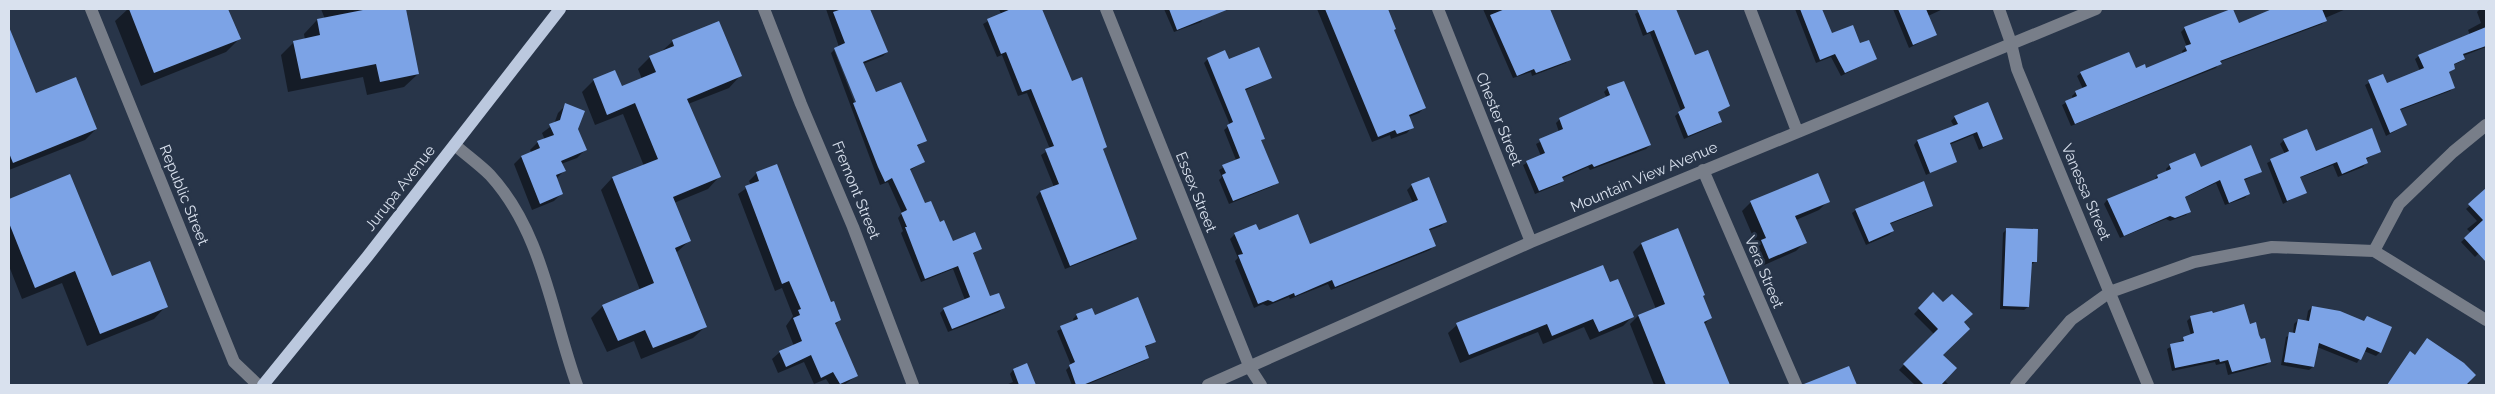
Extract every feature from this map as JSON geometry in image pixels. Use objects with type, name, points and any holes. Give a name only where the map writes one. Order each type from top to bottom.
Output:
[{"type":"main road","name":"Jurupa Avenue","points":[[263,385],[455,145],[560,9]]},
{"type":"street","name":"Republic Street","points":[[91,9],[234,362],[258,385]]},
{"type":"street","name":"Fremont Street","points":[[764,9],[801,104],[853,227],[913,385]]},
{"type":"street","name":"Essex Street","points":[[1106,9],[1250,368],[1261,385]]},
{"type":"street","name":"Chester Street","points":[[1438,9],[1531,242]]},
{"type":"street","points":[[1750,9],[1797,131]]},
{"type":"street","name":"Vanessa Street","points":[[1999,9],[2012,44],[2017,69],[2148,385]]},
{"type":"street","name":"Mountain View Avenue","points":[[1208,385],[1531,242],[2096,9]]},
{"type":"street","points":[[2374,251],[2399,204],[2453,152],[2486,124]]},
{"type":"street","points":[[455,145],[490,175],[512,203],[525,228],[538,254],[576,385]]},
{"type":"street","name":"Vera Street","points":[[1703,170],[1796,385]]},
{"type":"street","points":[[2016,385],[2071,320],[2110,292],[2194,262],[2272,247],[2374,251],[2486,320]]},
{"type":"building","points":[[129,9],[228,9],[241,39],[154,73]]},
{"type":"building","points":[[368,9],[406,9],[419,74],[380,82],[376,64],[301,79],[293,41],[320,35],[317,19]]},
{"type":"building","points":[[842,9],[870,9],[888,52],[863,62],[876,92],[901,82],[927,141],[917,145],[925,162],[910,169],[925,203],[931,201],[940,222],[944,220],[953,241],[975,232],[982,249],[973,253],[990,296],[999,293],[1005,308],[952,329],[943,308],[970,297],[958,266],[925,279],[901,213],[907,210],[892,178],[885,182],[878,167],[853,103],[856,102],[834,48],[845,43],[833,12]]},
{"type":"building","points":[[1011,9],[1042,9],[1072,81],[1082,77],[1107,147],[1103,149],[1137,239],[1070,266],[1040,191],[1059,184],[1045,149],[1054,146],[1031,89],[1022,92],[1006,52],[1001,54],[987,19]]},
{"type":"building","points":[[1169,9],[1229,9],[1177,30]]},
{"type":"building","points":[[1325,9],[1388,9],[1396,29],[1394,30],[1426,108],[1409,115],[1414,128],[1397,134],[1395,130],[1378,137]]},
{"type":"building","points":[[1505,9],[1550,9],[1571,60],[1536,73],[1534,69],[1517,76],[1490,15]]},
{"type":"building","points":[[1637,9],[1676,9],[1695,55],[1708,50],[1730,106],[1718,112],[1722,122],[1688,136],[1678,112],[1685,108],[1654,30],[1647,33]]},
{"type":"building","points":[[1800,9],[1822,9],[1832,33],[1853,25],[1860,43],[1869,40],[1877,59],[1845,73],[1835,54],[1820,60]]},
{"type":"building","points":[[1898,9],[1926,9],[1937,35],[1913,45]]},
{"type":"building","points":[[2233,9],[2239,23],[2272,9],[2322,9],[2327,21],[2220,61],[2222,64],[2075,124],[2065,101],[2077,96],[2075,91],[2087,86],[2080,72],[2129,52],[2136,68],[2145,64],[2146,68],[2187,51],[2185,46],[2191,44],[2184,27]]},
{"type":"building","points":[[719,21],[742,76],[687,99],[721,177],[673,197],[691,241],[675,248],[707,327],[653,348],[645,330],[618,341],[602,305],[654,283],[612,177],[658,159],[635,103],[607,115],[593,79],[615,70],[622,86],[656,72],[649,56],[674,46],[672,40]]},
{"type":"building","points":[[9,27],[36,93],[76,77],[97,129],[13,163],[9,153]]},
{"type":"building","points":[[2486,27],[2486,46],[2463,54],[2465,59],[2454,64],[2455,69],[2449,72],[2455,88],[2400,109],[2407,125],[2390,133],[2368,80],[2383,74],[2387,83],[2424,68],[2418,55]]},
{"type":"building","points":[[1259,47],[1272,78],[1245,89],[1265,139],[1261,140],[1279,183],[1233,201],[1222,175],[1226,173],[1222,165],[1240,158],[1227,125],[1233,122],[1207,58],[1225,50],[1229,59]]},
{"type":"building","points":[[1624,81],[1651,145],[1594,167],[1592,164],[1562,177],[1564,181],[1539,191],[1526,161],[1545,153],[1539,139],[1563,129],[1559,118],[1610,95],[1607,87]]},
{"type":"building","points":[[1988,102],[2003,139],[1983,147],[1977,132],[1950,143],[1957,162],[1930,173],[1917,140],[1958,124],[1954,116]]},
{"type":"building","points":[[565,103],[585,111],[578,129],[587,150],[561,161],[566,171],[556,175],[563,194],[540,204],[521,156],[540,148],[537,141],[554,135],[549,124],[560,120]]},
{"type":"building","points":[[2372,128],[2381,152],[2366,158],[2368,163],[2342,174],[2337,162],[2300,177],[2307,193],[2287,201],[2270,159],[2289,151],[2283,139],[2307,129],[2316,151]]},
{"type":"building","points":[[2251,145],[2262,172],[2244,179],[2250,194],[2229,203],[2220,180],[2185,197],[2191,212],[2175,218],[2170,216],[2124,236],[2107,199],[2158,178],[2157,175],[2171,169],[2169,164],[2195,153],[2201,167]]},
{"type":"building","points":[[777,164],[831,302],[834,301],[841,320],[835,323],[858,376],[840,384],[833,372],[821,378],[811,355],[786,367],[779,351],[802,341],[793,318],[800,315],[798,310],[801,309],[789,281],[782,284],[745,186],[759,181],[756,172]]},
{"type":"building","points":[[1818,173],[1830,202],[1795,216],[1807,243],[1769,259],[1761,240],[1766,238],[1750,201]]},
{"type":"building","points":[[70,174],[112,276],[150,261],[168,307],[100,334],[75,271],[35,288],[9,223],[9,199]]},
{"type":"building","points":[[1429,177],[1447,222],[1429,229],[1436,246],[1335,287],[1332,280],[1295,296],[1294,293],[1273,302],[1268,300],[1258,304],[1238,255],[1243,254],[1234,233],[1256,224],[1259,230],[1298,214],[1310,244],[1418,200],[1411,184]]},
{"type":"building","points":[[1924,181],[1933,206],[1890,223],[1894,231],[1869,242],[1855,209]]},
{"type":"building","points":[[2486,188],[2486,262],[2464,238],[2483,220],[2468,204]]},
{"type":"building","points":[[1678,228],[1705,295],[1703,296],[1712,318],[1704,322],[1730,385],[1666,385],[1638,315],[1665,304],[1641,243]]},
{"type":"building","points":[[2006,228],[2038,229],[2037,262],[2032,262],[2029,307],[2003,306]]},
{"type":"building","points":[[1603,265],[1610,282],[1618,279],[1634,317],[1599,332],[1593,319],[1552,336],[1547,324],[1469,355],[1456,323]]},
{"type":"building","points":[[1933,292],[1943,302],[1952,294],[1973,314],[1964,322],[1970,329],[1943,355],[1957,368],[1941,385],[1924,385],[1903,364],[1938,329],[1918,308]]},
{"type":"building","points":[[1138,297],[1156,342],[1145,346],[1149,358],[1083,385],[1076,385],[1069,365],[1075,362],[1060,326],[1078,319],[1076,314],[1092,308],[1095,315]]},
{"type":"building","points":[[2244,304],[2250,324],[2256,322],[2261,339],[2265,338],[2271,362],[2232,372],[2228,360],[2220,362],[2219,359],[2175,368],[2170,344],[2184,341],[2183,337],[2194,333],[2190,316],[2212,311],[2213,313]]},
{"type":"building","points":[[2312,306],[2340,311],[2364,321],[2367,316],[2392,327],[2381,353],[2367,347],[2361,360],[2319,343],[2314,367],[2284,362],[2289,332],[2295,333],[2298,319],[2309,321]]},
{"type":"building","points":[[2427,338],[2464,363],[2476,375],[2466,385],[2387,385],[2410,351],[2415,355]]},
{"type":"building","points":[[1027,363],[1036,385],[1019,385],[1013,369]]},
{"type":"building","points":[[1849,366],[1857,385],[1804,385],[1804,384]]}]
